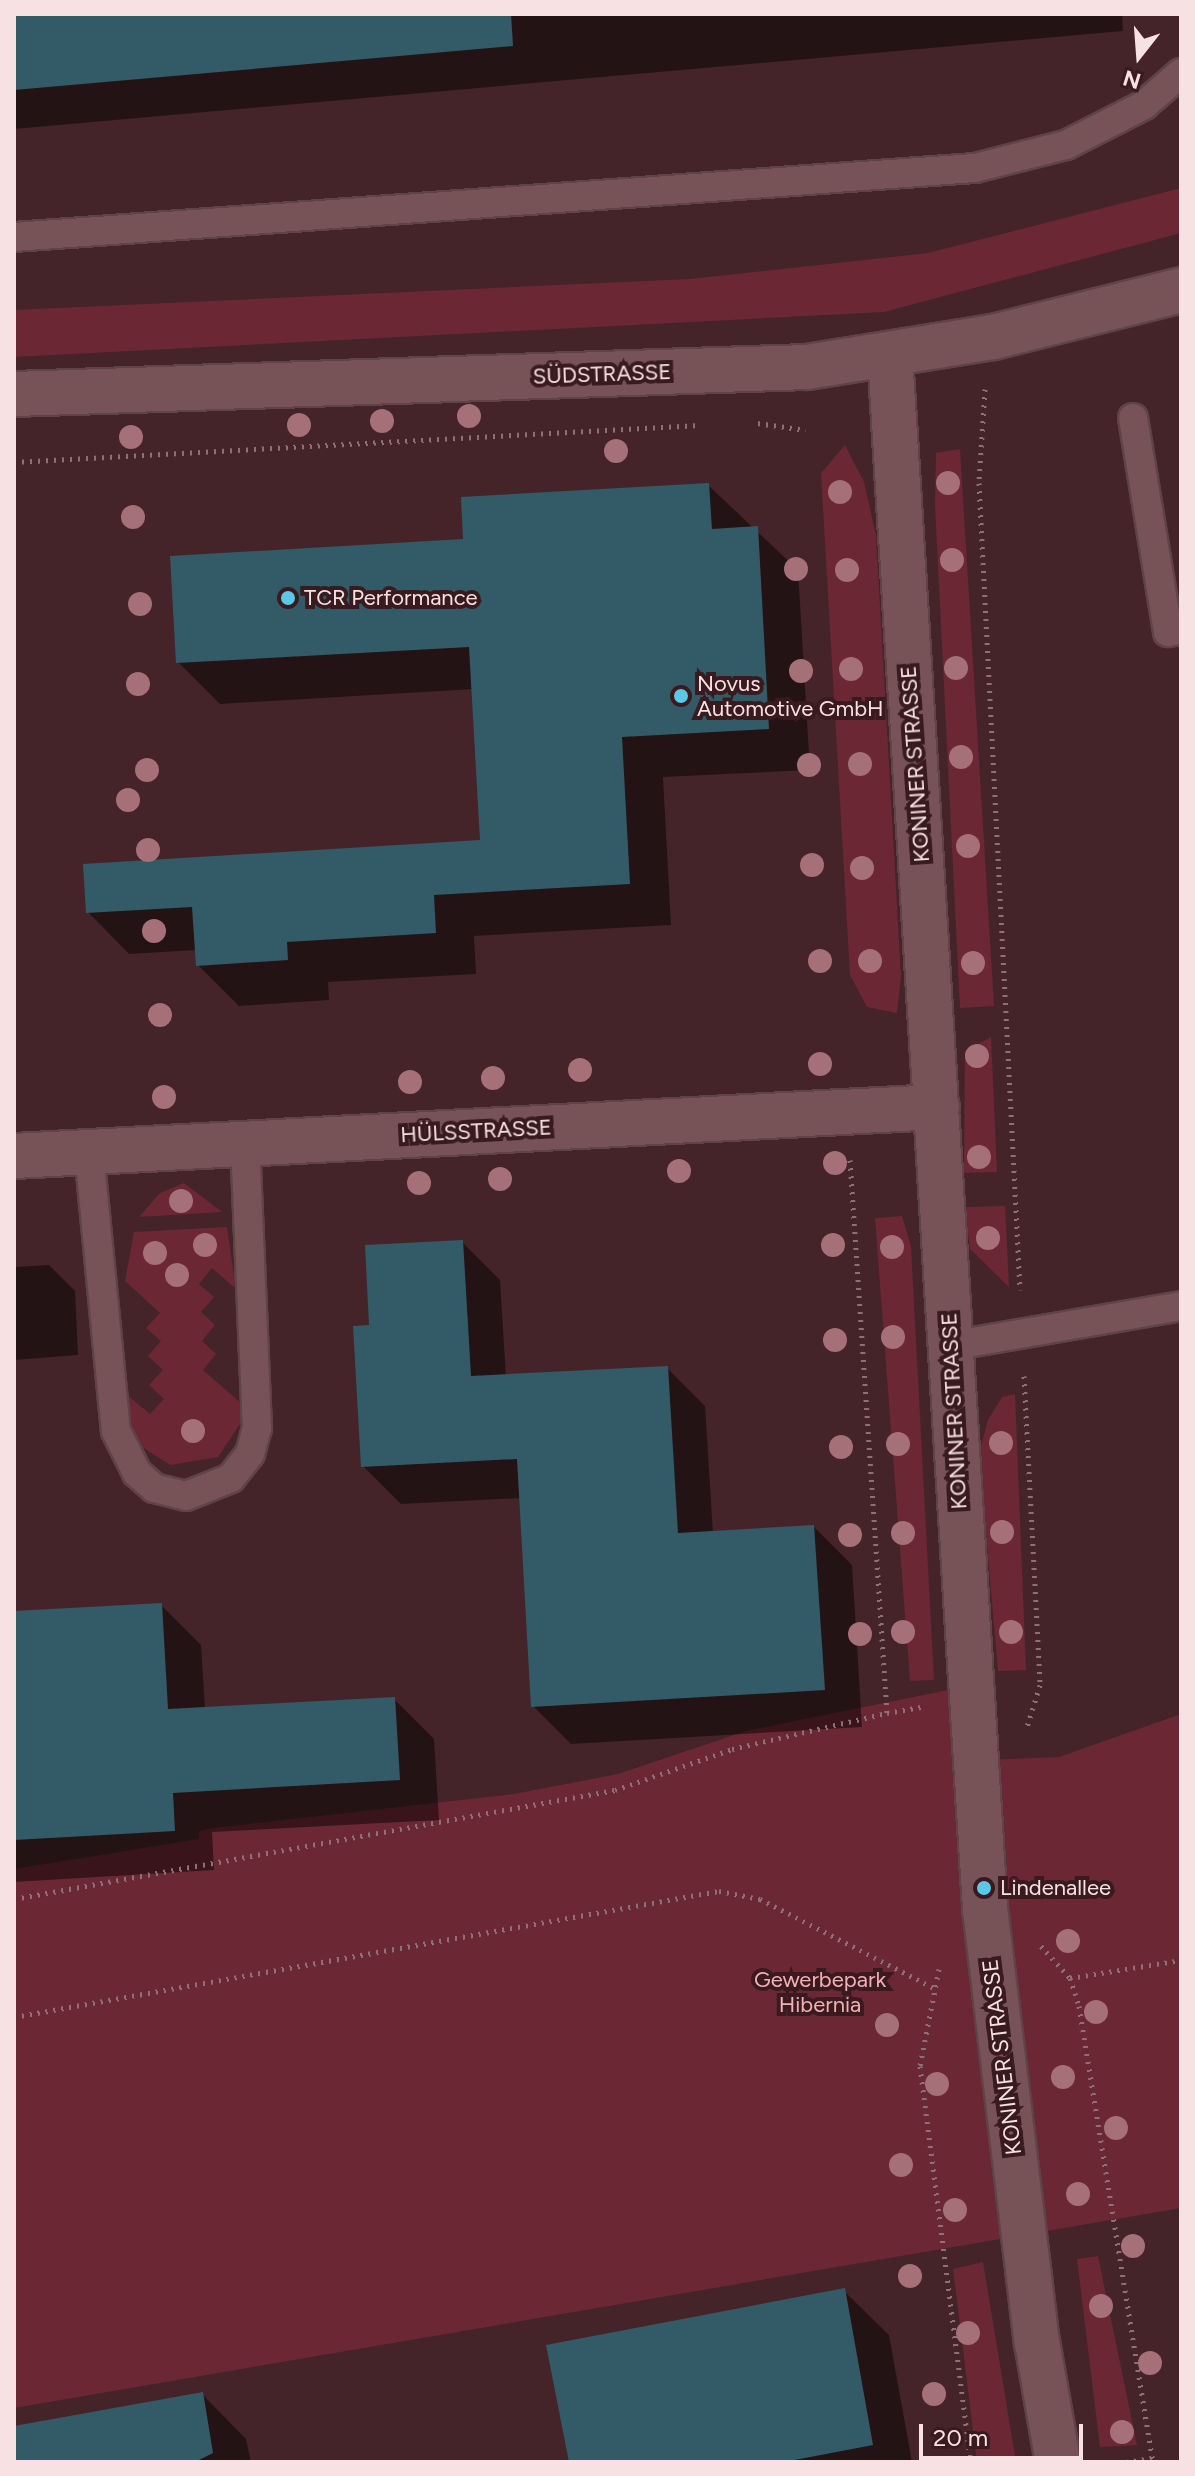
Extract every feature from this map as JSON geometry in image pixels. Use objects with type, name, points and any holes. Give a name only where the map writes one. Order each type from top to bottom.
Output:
[{"type":"street","name":"SÜDSTRASSE","points":[[14,394],[749,370],[890,355],[993,337],[1181,290]]},
{"type":"street","name":"KONINER STRASSE","points":[[890,355],[985,1908],[1058,2462]]},
{"type":"street","name":"HÜLSSTRASSE","points":[[14,1156],[937,1107]]},
{"type":"lane","points":[[14,237],[975,168],[1066,145],[1144,105],[1181,73]]},
{"type":"lane","points":[[1133,418],[1168,632],[1181,630]]},
{"type":"lane","points":[[89,1152],[116,1431],[137,1473],[154,1488],[186,1496],[219,1488],[242,1467],[257,1428],[245,1143]]},
{"type":"lane","points":[[950,1346],[1181,1306]]},
{"type":"path","points":[[993,337],[979,483],[1040,1685],[1023,1740]]},
{"type":"path","points":[[754,422],[805,430]]},
{"type":"path","points":[[14,462],[707,425]]},
{"type":"path","points":[[847,1112],[887,1713]]},
{"type":"path","points":[[14,1899],[615,1790],[732,1749],[887,1713],[925,1706],[926,1722]]},
{"type":"path","points":[[14,2017],[719,1891],[760,1899],[934,1988]]},
{"type":"path","points":[[1037,1930],[1040,1945],[1070,1978],[1152,2460],[1126,2462]]},
{"type":"path","points":[[941,1960],[920,2066],[971,2462]]},
{"type":"path","points":[[1070,1978],[1181,1960]]},
{"type":"green space","points":[[1181,188],[1181,233],[884,312],[14,357],[14,310],[690,279],[928,253]]},
{"type":"green space","points":[[845,445],[864,482],[876,535],[901,976],[897,1013],[867,1007],[850,975],[821,473]]},
{"type":"green space","points":[[960,449],[994,1006],[960,1008],[935,505],[936,453]]},
{"type":"green space","points":[[991,1037],[997,1172],[964,1173],[965,1051]]},
{"type":"green space","points":[[184,1183],[222,1212],[139,1217],[160,1193]]},
{"type":"green space","points":[[1005,1206],[1009,1287],[970,1249],[965,1207]]},
{"type":"green space","points":[[902,1216],[911,1247],[934,1680],[910,1681],[875,1218]]},
{"type":"green space","points":[[227,1227],[236,1289],[212,1268],[199,1284],[214,1297],[201,1312],[215,1325],[202,1341],[216,1354],[203,1370],[242,1404],[242,1421],[218,1457],[170,1465],[139,1445],[128,1413],[127,1395],[150,1414],[164,1399],[149,1385],[163,1370],[148,1356],[161,1341],[146,1328],[160,1313],[125,1281],[134,1232]]},
{"type":"green space","points":[[1015,1394],[1026,1670],[998,1671],[979,1454],[988,1420],[1002,1397]]},
{"type":"green space","name":"Gewerbepark Hibernia","points":[[958,1688],[963,1761],[1059,1757],[1181,1714],[1181,2208],[14,2408],[14,1869],[199,1839],[199,1831],[213,1828],[514,1794],[618,1774],[746,1731]]},
{"type":"green space","points":[[1098,2256],[1137,2445],[1100,2447],[1077,2259]]},
{"type":"green space","points":[[983,2262],[1016,2462],[977,2462],[953,2269]]},
{"type":"building","points":[[14,14],[511,14],[513,46],[14,90]]},
{"type":"building","points":[[709,483],[712,529],[758,526],[769,729],[622,737],[630,884],[434,895],[436,933],[287,942],[288,960],[196,966],[192,907],[86,913],[83,864],[480,840],[469,647],[176,663],[170,556],[463,539],[461,497]]},
{"type":"building","points":[[463,1240],[471,1376],[668,1366],[678,1533],[814,1525],[825,1690],[531,1707],[517,1459],[361,1467],[353,1326],[369,1325],[365,1245]]},
{"type":"building","points":[[162,1603],[168,1709],[395,1697],[400,1780],[173,1793],[175,1831],[14,1840],[14,1611]]},
{"type":"building","points":[[845,2288],[873,2445],[784,2462],[569,2462],[546,2345]]},
{"type":"building","points":[[203,2392],[213,2453],[195,2462],[14,2462],[14,2426]]},
{"type":"place","name":"TCR Performance","points":[[288,598]]},
{"type":"place","name":"Novus Automotive GmbH","points":[[681,696]]},
{"type":"place","name":"Lindenallee","points":[[984,1888]]}]
